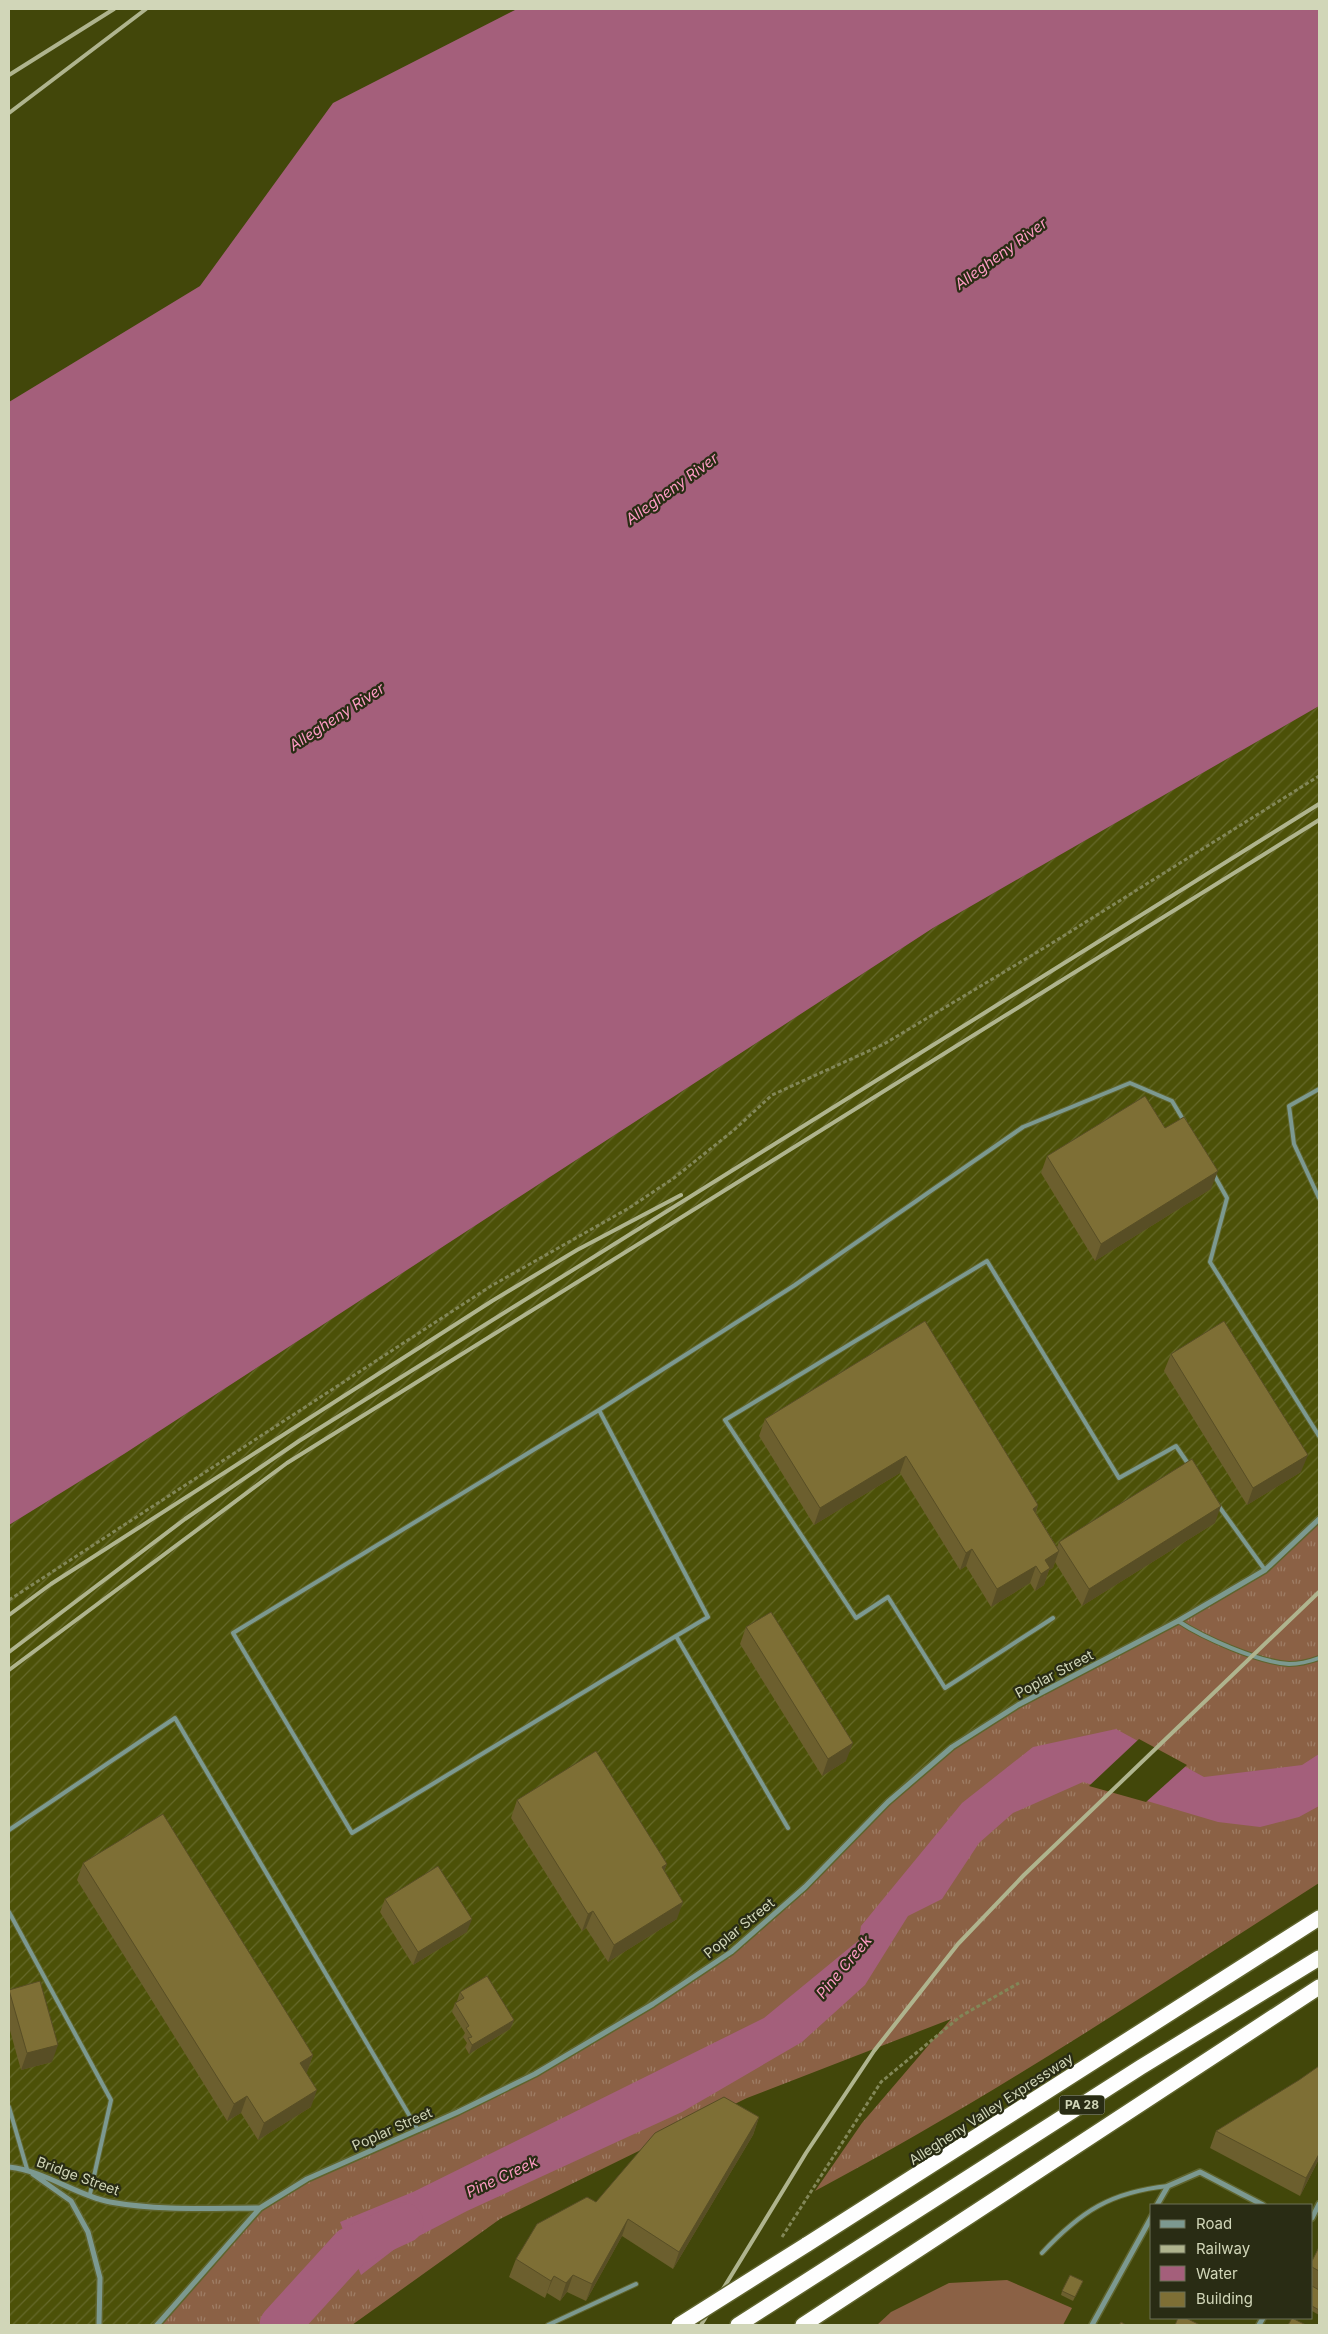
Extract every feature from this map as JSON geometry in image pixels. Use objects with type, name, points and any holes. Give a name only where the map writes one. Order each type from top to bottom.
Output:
[{"type":"highway","name":"Allegheny Valley Expressway","points":[[680,2325],[1319,1918]]},
{"type":"highway","name":"PA 28","points":[[738,2325],[1141,2067],[1319,1958]]},
{"type":"highway","points":[[803,2325],[1319,1987]]},
{"type":"street","name":"Poplar Street","points":[[157,2325],[260,2208],[307,2179],[458,2112],[535,2074],[677,1988],[731,1952],[805,1887],[888,1802],[952,1747],[1018,1705],[1178,1621],[1265,1570],[1319,1519]]},
{"type":"street","name":"Bridge Street","points":[[9,2168],[27,2169],[109,2202],[171,2209],[260,2208]]},
{"type":"street","points":[[27,2169],[70,2201],[88,2232],[100,2278],[99,2325]]},
{"type":"street","points":[[1159,2204],[1168,2186],[1200,2172],[1261,2204]]},
{"type":"street","points":[[1313,2216],[1319,2204]]},
{"type":"street","points":[[1092,2325],[1150,2220]]},
{"type":"lane","points":[[599,1410],[708,1617],[352,1833],[233,1633],[599,1410],[795,1285],[1023,1127],[1130,1082],[1172,1101],[1186,1125]]},
{"type":"lane","points":[[1319,1089],[1289,1106],[1294,1144],[1319,1198]]},
{"type":"lane","points":[[1209,1166],[1227,1198],[1210,1262],[1319,1436]]},
{"type":"lane","points":[[1053,1618],[945,1688],[888,1597],[856,1618],[725,1420],[987,1261],[1119,1478],[1176,1446],[1192,1469]]},
{"type":"lane","points":[[1213,1499],[1265,1570]]},
{"type":"lane","points":[[1178,1621],[1194,1632],[1272,1660],[1290,1664],[1319,1658]]},
{"type":"lane","points":[[676,1636],[788,1828]]},
{"type":"lane","points":[[9,1830],[175,1718],[418,2130]]},
{"type":"lane","points":[[9,1912],[111,2100],[90,2194]]},
{"type":"lane","points":[[9,2107],[27,2169]]},
{"type":"lane","points":[[1042,2253],[1060,2234],[1095,2206],[1138,2189],[1168,2186]]},
{"type":"lane","points":[[548,2325],[636,2284]]},
{"type":"path","points":[[9,1600],[492,1286],[629,1208],[674,1178],[726,1136],[772,1094],[884,1044],[1049,945],[1319,776]]},
{"type":"path","points":[[824,2168],[881,2082],[962,2016],[1019,1982]]},
{"type":"shaded area","points":[[1319,706],[1319,1537],[781,1926],[188,2325],[9,2325],[9,1525],[124,1454],[933,928]]},
{"type":"green space","points":[[1319,1519],[1319,1883],[1133,2003],[1007,2081],[880,2156],[815,2191],[862,2123],[951,2019],[747,2098],[500,2219],[352,2325],[157,2325],[260,2208],[307,2179],[535,2074],[653,2004],[731,1952],[805,1887],[888,1802],[952,1747],[1018,1705],[1178,1621],[1265,1570]]},
{"type":"green space","points":[[1007,2280],[1072,2308],[1063,2325],[877,2325],[891,2312],[949,2283]]},
{"type":"water","name":"Allegheny River","points":[[517,9],[1319,9],[1319,706],[933,928],[124,1454],[9,1525],[9,402],[200,286],[333,103]]},
{"type":"water","points":[[1116,1729],[1204,1777],[1302,1765],[1319,1754],[1319,1806],[1299,1817],[1260,1827],[1218,1822],[1083,1782],[1013,1813],[979,1843],[942,1899],[908,1916],[865,1985],[802,2042],[682,2112],[467,2211],[396,2248],[361,2275],[340,2222],[413,2192],[764,2018],[859,1940],[861,1926],[962,1803],[1033,1747]]},
{"type":"pier","points":[[1139,1739],[1187,1765],[1146,1802],[1089,1786]]},
{"type":"building","points":[[1145,1096],[1165,1128],[1184,1117],[1218,1171],[1101,1244],[1047,1156]]},
{"type":"building","points":[[925,1321],[1038,1505],[1033,1509],[1059,1551],[1045,1560],[1050,1568],[1041,1574],[1036,1566],[997,1589],[972,1549],[966,1553],[906,1456],[820,1508],[765,1419]]},
{"type":"building","points":[[1224,1321],[1308,1455],[1253,1488],[1171,1354]]},
{"type":"building","points":[[1192,1459],[1221,1506],[1089,1589],[1059,1542]]},
{"type":"building","points":[[771,1612],[853,1743],[828,1759],[746,1627]]},
{"type":"building","points":[[596,1751],[667,1864],[662,1867],[683,1902],[614,1945],[593,1911],[588,1914],[517,1800]]},
{"type":"building","points":[[163,1814],[313,2055],[300,2063],[317,2090],[264,2123],[247,2096],[234,2104],[83,1863]]},
{"type":"building","points":[[438,1866],[472,1919],[418,1952],[385,1899]]},
{"type":"building","points":[[487,1976],[514,2020],[472,2045],[468,2038],[472,2037],[466,2028],[469,2026],[455,2003],[464,1998],[460,1992]]},
{"type":"building","points":[[40,1981],[58,2045],[27,2053],[9,1990]]},
{"type":"building","points":[[1319,2066],[1319,2154],[1306,2178],[1216,2131],[1299,2080]]},
{"type":"building","points":[[724,2097],[759,2117],[679,2252],[628,2219],[592,2284],[573,2275],[566,2283],[554,2276],[551,2281],[516,2259],[537,2224],[587,2197],[596,2202],[655,2133]]},
{"type":"building","points":[[1319,2247],[1319,2271],[1313,2268],[1313,2259]]},
{"type":"building","points":[[1070,2275],[1083,2281],[1075,2297],[1062,2291]]},
{"type":"building","points":[[1313,2287],[1319,2290],[1319,2310],[1313,2307]]},
{"type":"building","points":[[1178,2319],[1188,2319],[1200,2325],[1175,2325]]},
{"type":"building","points":[[1291,2319],[1294,2319],[1306,2325],[1288,2325]]},
{"type":"waterway","name":"Pine Creek","points":[[280,2325],[351,2247],[403,2223]]},
{"type":"railway","points":[[9,75],[114,9]]},
{"type":"railway","points":[[9,113],[146,9]]},
{"type":"railway","points":[[9,1652],[185,1519],[299,1441],[1319,804]]},
{"type":"railway","points":[[9,1670],[287,1463],[1319,820]]},
{"type":"railway","points":[[9,1615],[51,1584],[492,1301],[577,1250],[681,1195]]},
{"type":"railway","points":[[701,2325],[806,2153],[874,2051],[958,1944],[1024,1875],[1319,1592]]}]
